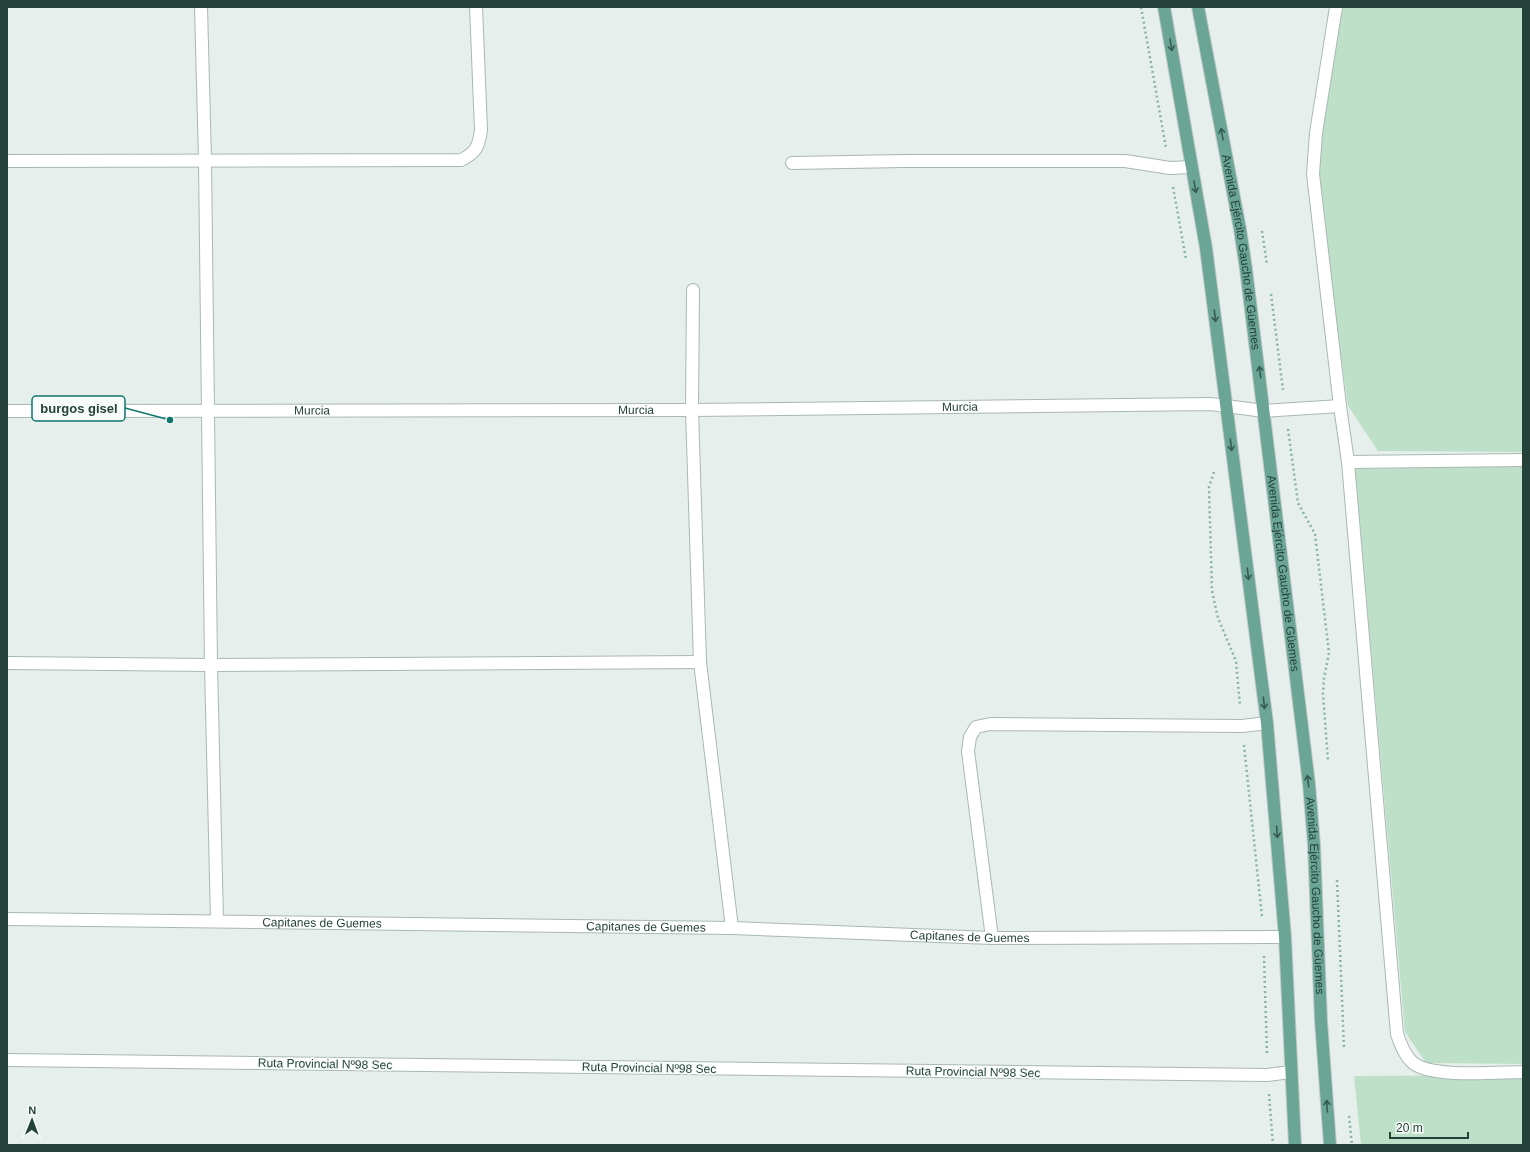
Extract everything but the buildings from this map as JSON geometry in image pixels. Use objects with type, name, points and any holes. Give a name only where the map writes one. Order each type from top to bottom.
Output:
[{"type":"main road","points":[[1164,7],[1206,248],[1267,723],[1285,937],[1295,1145]]},
{"type":"main road","name":"Avenida Ejército Gaucho de Güemes","points":[[1198,7],[1240,229],[1264,411],[1309,784],[1314,845],[1321,1021],[1330,1145]]},
{"type":"street","points":[[201,7],[205,160],[211,665],[217,921]]},
{"type":"street","points":[[7,161],[461,160],[472,155],[479,142],[482,130],[476,7]]},
{"type":"street","points":[[1336,7],[1316,133],[1313,174],[1348,462],[1398,1034],[1402,1048],[1411,1062],[1422,1068],[1438,1072],[1523,1072]]},
{"type":"street","points":[[792,163],[903,161],[1125,162],[1170,168],[1191,167]]},
{"type":"street","points":[[693,290],[692,410],[700,662],[732,928]]},
{"type":"street","name":"Murcia","points":[[7,411],[692,410],[1211,404],[1264,411],[1340,406]]},
{"type":"street","points":[[1348,462],[1523,460]]},
{"type":"street","points":[[7,663],[211,665],[700,662]]},
{"type":"street","points":[[992,938],[968,751],[970,737],[976,727],[990,724],[1242,726],[1267,723]]},
{"type":"street","name":"Capitanes de Guemes","points":[[7,919],[732,928],[992,938],[1285,937]]},
{"type":"street","name":"Ruta Provincial Nº98 Sec","points":[[7,1060],[1267,1075],[1291,1072]]},
{"type":"path","points":[[1141,7],[1186,262]]},
{"type":"path","points":[[1214,472],[1209,487],[1212,591],[1218,618],[1236,660],[1264,937],[1267,1075],[1273,1145]]},
{"type":"green space","points":[[1343,7],[1523,7],[1523,452],[1378,451],[1348,406],[1313,160]]},
{"type":"green space","points":[[1523,466],[1523,1064],[1426,1063],[1405,1032],[1355,469]]},
{"type":"green space","points":[[1523,1075],[1523,1145],[1361,1145],[1354,1076]]},
{"type":"place","name":"burgos gisel","points":[[170,420]]}]
